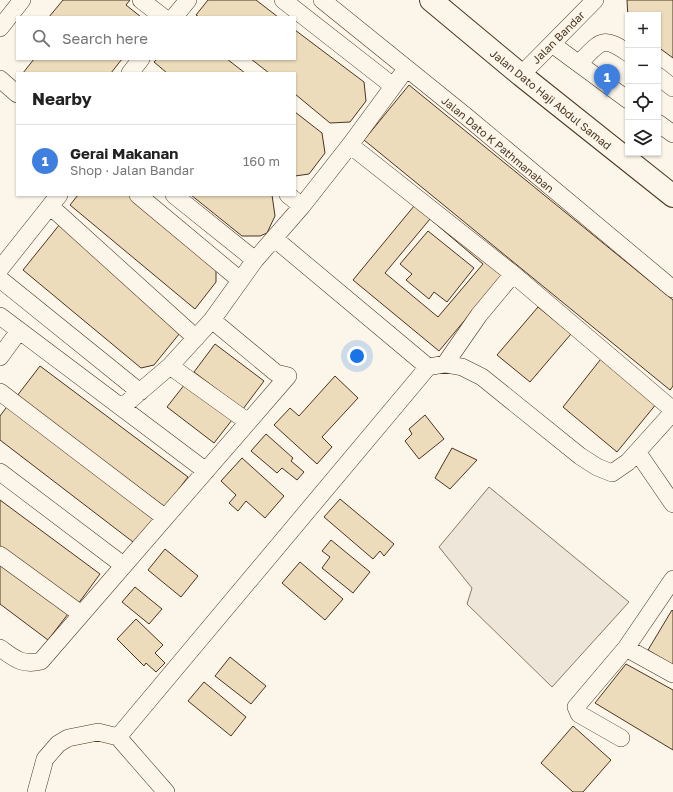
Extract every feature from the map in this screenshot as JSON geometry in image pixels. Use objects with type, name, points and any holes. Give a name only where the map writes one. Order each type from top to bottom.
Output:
[{"type":"main road","name":"Jalan Dato Haji Abdul Samad","points":[[431,0],[521,75],[673,196]]},
{"type":"street","points":[[0,28],[22,0]]},
{"type":"street","points":[[142,0],[161,16]]},
{"type":"street","points":[[175,16],[188,0]]},
{"type":"street","points":[[284,0],[393,86]]},
{"type":"street","name":"Jalan Dato K Pathmanaban","points":[[322,0],[467,117],[673,289]]},
{"type":"street","name":"Jalan Bandar","points":[[521,75],[589,6]]},
{"type":"street","points":[[579,62],[599,43],[612,42],[625,50]]},
{"type":"street","points":[[552,44],[579,62],[625,98]]},
{"type":"street","points":[[122,407],[170,366],[212,320],[255,260],[302,206],[350,145],[406,69]]},
{"type":"street","points":[[661,78],[673,88]]},
{"type":"street","points":[[0,80],[16,93]]},
{"type":"street","points":[[661,125],[673,134]]},
{"type":"street","points":[[118,737],[428,367],[444,364],[462,367],[482,377],[580,456],[597,467],[612,473],[638,453],[673,411],[513,274],[350,145]]},
{"type":"street","points":[[139,196],[240,280]]},
{"type":"street","points":[[175,196],[255,260]]},
{"type":"street","points":[[289,196],[302,206]]},
{"type":"street","points":[[0,269],[54,201],[196,338]]},
{"type":"street","points":[[274,239],[428,367]]},
{"type":"street","points":[[444,364],[479,315],[513,274]]},
{"type":"street","points":[[0,279],[140,392]]},
{"type":"street","points":[[0,316],[206,471]]},
{"type":"street","points":[[0,648],[17,660],[30,664],[41,660],[288,376],[276,373],[212,320]]},
{"type":"street","points":[[0,357],[19,331]]},
{"type":"street","points":[[170,366],[248,422]]},
{"type":"street","points":[[0,392],[164,517]]},
{"type":"street","points":[[638,453],[673,504]]},
{"type":"street","points":[[0,472],[123,565]]},
{"type":"street","points":[[0,555],[81,614]]},
{"type":"street","points":[[621,738],[579,714],[576,707],[626,648],[673,579]]},
{"type":"street","points":[[626,648],[673,674]]},
{"type":"street","points":[[36,792],[45,759],[58,744],[68,738],[98,732],[118,737],[166,792]]},
{"type":"shaded area","points":[[489,487],[629,602],[552,687],[467,604],[472,588],[439,547]]},
{"type":"building","points":[[63,0],[130,0],[126,5],[140,16],[50,16]]},
{"type":"building","points":[[208,0],[256,0],[277,16],[198,16],[196,15]]},
{"type":"building","points":[[627,0],[673,0],[673,58],[661,49],[661,12],[628,12]]},
{"type":"building","points":[[296,31],[364,82],[366,101],[350,122],[330,123],[296,95],[296,72],[268,72],[252,60],[296,60]]},
{"type":"building","points":[[33,60],[121,60],[112,72],[24,72]]},
{"type":"building","points":[[156,60],[228,60],[244,72],[166,72],[154,62]]},
{"type":"building","points":[[409,85],[673,300],[673,386],[670,390],[364,140]]},
{"type":"building","points":[[296,113],[322,133],[325,153],[309,174],[296,176]]},
{"type":"building","points":[[77,196],[131,196],[216,264],[216,282],[195,309],[70,205]]},
{"type":"building","points":[[192,196],[272,196],[275,216],[267,233],[260,236],[242,236]]},
{"type":"building","points":[[419,200],[506,271],[439,351],[353,280]],"holes":[[[430,219],[483,264],[438,317],[385,273]]]},
{"type":"building","points":[[60,224],[184,328],[154,365],[141,368],[23,270]]},
{"type":"building","points":[[428,231],[474,268],[447,302],[434,292],[429,299],[406,280],[412,274],[400,264]]},
{"type":"building","points":[[538,307],[571,334],[530,382],[497,355]]},
{"type":"building","points":[[215,344],[264,381],[243,409],[194,372]]},
{"type":"building","points":[[604,355],[657,403],[617,452],[563,407]]},
{"type":"building","points":[[40,366],[188,477],[165,507],[17,396]]},
{"type":"building","points":[[335,376],[358,398],[322,437],[332,447],[317,464],[274,425],[290,408],[299,416]]},
{"type":"building","points":[[185,384],[232,420],[214,443],[167,407]]},
{"type":"building","points":[[9,404],[158,518],[137,545],[0,440],[0,416]]},
{"type":"building","points":[[425,415],[444,439],[419,459],[405,441],[412,434],[409,429]]},
{"type":"building","points":[[266,434],[293,458],[291,461],[304,472],[297,480],[282,468],[277,473],[251,451]]},
{"type":"building","points":[[452,448],[477,460],[450,489],[435,478]]},
{"type":"building","points":[[242,458],[284,496],[265,518],[246,501],[238,511],[229,503],[236,495],[221,481]]},
{"type":"building","points":[[340,499],[394,544],[384,556],[380,551],[373,559],[324,517]]},
{"type":"building","points":[[0,500],[100,574],[78,604],[0,546]]},
{"type":"building","points":[[331,540],[370,572],[353,593],[322,568],[330,557],[322,551]]},
{"type":"building","points":[[165,549],[198,576],[181,597],[148,570]]},
{"type":"building","points":[[300,562],[343,599],[325,620],[282,583]]},
{"type":"building","points":[[0,563],[68,614],[48,640],[0,604]]},
{"type":"building","points":[[135,587],[162,609],[149,624],[122,602]]},
{"type":"building","points":[[672,610],[673,611],[673,665],[648,650]]},
{"type":"building","points":[[136,619],[163,645],[155,653],[165,663],[156,672],[146,663],[144,666],[117,639]]},
{"type":"building","points":[[230,657],[266,686],[251,704],[215,676]]},
{"type":"building","points":[[626,664],[673,690],[673,750],[595,703]]},
{"type":"building","points":[[204,682],[246,717],[231,736],[188,701]]},
{"type":"building","points":[[573,726],[611,760],[583,792],[573,792],[541,763]]},
{"type":"place","name":"Gerai Makanan","points":[[607,97]]}]
